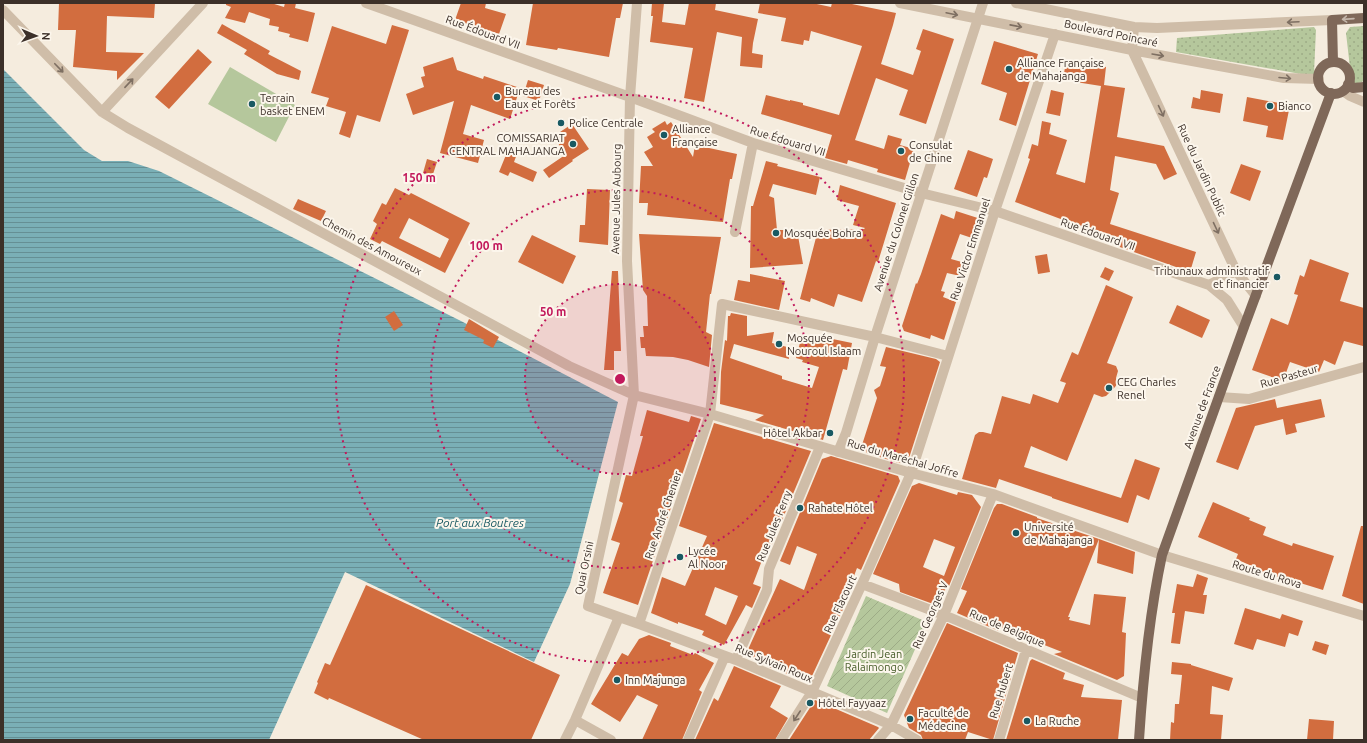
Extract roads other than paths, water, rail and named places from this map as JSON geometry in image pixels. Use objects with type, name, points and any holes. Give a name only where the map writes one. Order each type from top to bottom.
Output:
[{"type":"main road","points":[[1333,62],[1332,20],[1364,18]]},
{"type":"main road","points":[[1346,87],[1350,75],[1346,67],[1342,64],[1333,62],[1325,64],[1322,67],[1319,75],[1322,88],[1331,93],[1335,93],[1346,87],[1364,87]]},
{"type":"main road","name":"Avenue de France","points":[[1139,740],[1154,589],[1162,555],[1218,397],[1331,93]]},
{"type":"street","points":[[3,10],[102,112],[203,3]]},
{"type":"street","name":"Rue Édouard VII","points":[[366,3],[630,97],[753,144],[921,193],[996,212],[1209,285]]},
{"type":"street","name":"Avenue Jules Aubourg","points":[[634,395],[627,261],[630,97],[637,3]]},
{"type":"street","name":"Boulevard Poincaré","points":[[900,3],[1132,50],[1284,78],[1319,79]]},
{"type":"street","name":"Avenue du Colonel Gillon","points":[[838,452],[846,433],[875,337],[983,3]]},
{"type":"street","name":"Boulevard Poincaré","points":[[1016,3],[1134,27],[1157,28],[1332,20]]},
{"type":"street","points":[[1132,50],[1134,27]]},
{"type":"street","name":"Rue Victor Emmanuel","points":[[911,473],[948,356],[1055,34]]},
{"type":"street","name":"Rue du Jardin Public","points":[[1132,50],[1236,271],[1256,296]]},
{"type":"street","points":[[1346,87],[1350,96],[1364,102]]},
{"type":"street","name":"Chemin des Amoureux","points":[[102,112],[128,128],[569,366],[634,395]]},
{"type":"street","points":[[735,232],[753,144]]},
{"type":"street","points":[[1236,271],[1209,285],[1227,300],[1244,327]]},
{"type":"street","name":"Rue André Chenier","points":[[639,624],[710,414],[722,304],[875,337]]},
{"type":"street","points":[[875,337],[948,356]]},
{"type":"street","name":"Rue Pasteur","points":[[1218,397],[1249,399],[1364,367]]},
{"type":"street","name":"Rue du Maréchal Joffre","points":[[634,395],[710,414],[911,473],[992,494],[1162,555]]},
{"type":"street","name":"Quai Orsini","points":[[619,617],[588,606],[634,395]]},
{"type":"street","name":"Rue Jules Ferry","points":[[736,660],[767,590],[769,569],[820,447]]},
{"type":"street","name":"Rue Flacourt","points":[[782,740],[812,692],[911,473]]},
{"type":"street","name":"Rue Georges V","points":[[878,740],[891,725],[944,615],[992,494]]},
{"type":"street","name":"Route du Rova","points":[[1162,555],[1364,616]]},
{"type":"street","name":"Rue de Belgique","points":[[862,584],[944,615],[1142,698]]},
{"type":"street","points":[[565,740],[619,617]]},
{"type":"street","name":"Rue Sylvain Roux","points":[[619,617],[736,660],[891,725],[917,740]]},
{"type":"street","name":"Rue Hubert","points":[[999,740],[1026,650]]},
{"type":"street","points":[[688,740],[725,656]]},
{"type":"street","points":[[575,720],[611,740]]},
{"type":"water","name":"Port aux Boutres","points":[[3,69],[84,150],[102,161],[128,161],[159,171],[459,320],[618,402],[570,584],[534,662],[345,572],[269,740],[3,740]]},
{"type":"place","name":"Alliance Française de Mahajanga","points":[[1009,69]]},
{"type":"place","name":"Bureau des Eaux et Forêts","points":[[497,97]]},
{"type":"place","name":"Terrain basket ENEM","points":[[252,104]]},
{"type":"place","name":"Bianco","points":[[1270,106]]},
{"type":"place","name":"Police Centrale","points":[[561,123]]},
{"type":"place","name":"Alliance Française","points":[[664,135]]},
{"type":"place","name":"COMISSARIAT CENTRAL MAHAJANGA","points":[[573,144]]},
{"type":"place","name":"Consulat de Chine","points":[[901,151]]},
{"type":"place","name":"Mosquée Bohra","points":[[776,233]]},
{"type":"place","name":"Tribunaux administratif et financier","points":[[1277,277]]},
{"type":"place","name":"Mosquée Nouroul Islaam","points":[[779,344]]},
{"type":"place","name":"CEG Charles Renel","points":[[1109,388]]},
{"type":"place","name":"Hôtel Akbar","points":[[830,433]]},
{"type":"place","name":"Rahate Hôtel","points":[[800,508]]},
{"type":"place","name":"Université de Mahajanga","points":[[1016,533]]},
{"type":"place","name":"Lycée Al Noor","points":[[680,557]]},
{"type":"place","name":"Inn Majunga","points":[[617,680]]},
{"type":"place","name":"Hôtel Fayyaaz","points":[[810,703]]},
{"type":"place","name":"Faculté de Médecine","points":[[910,719]]},
{"type":"place","name":"La Ruche","points":[[1027,721]]},
{"type":"park label","name":"Jardin Jean Ralaimongo","points":[[874,660]]}]
